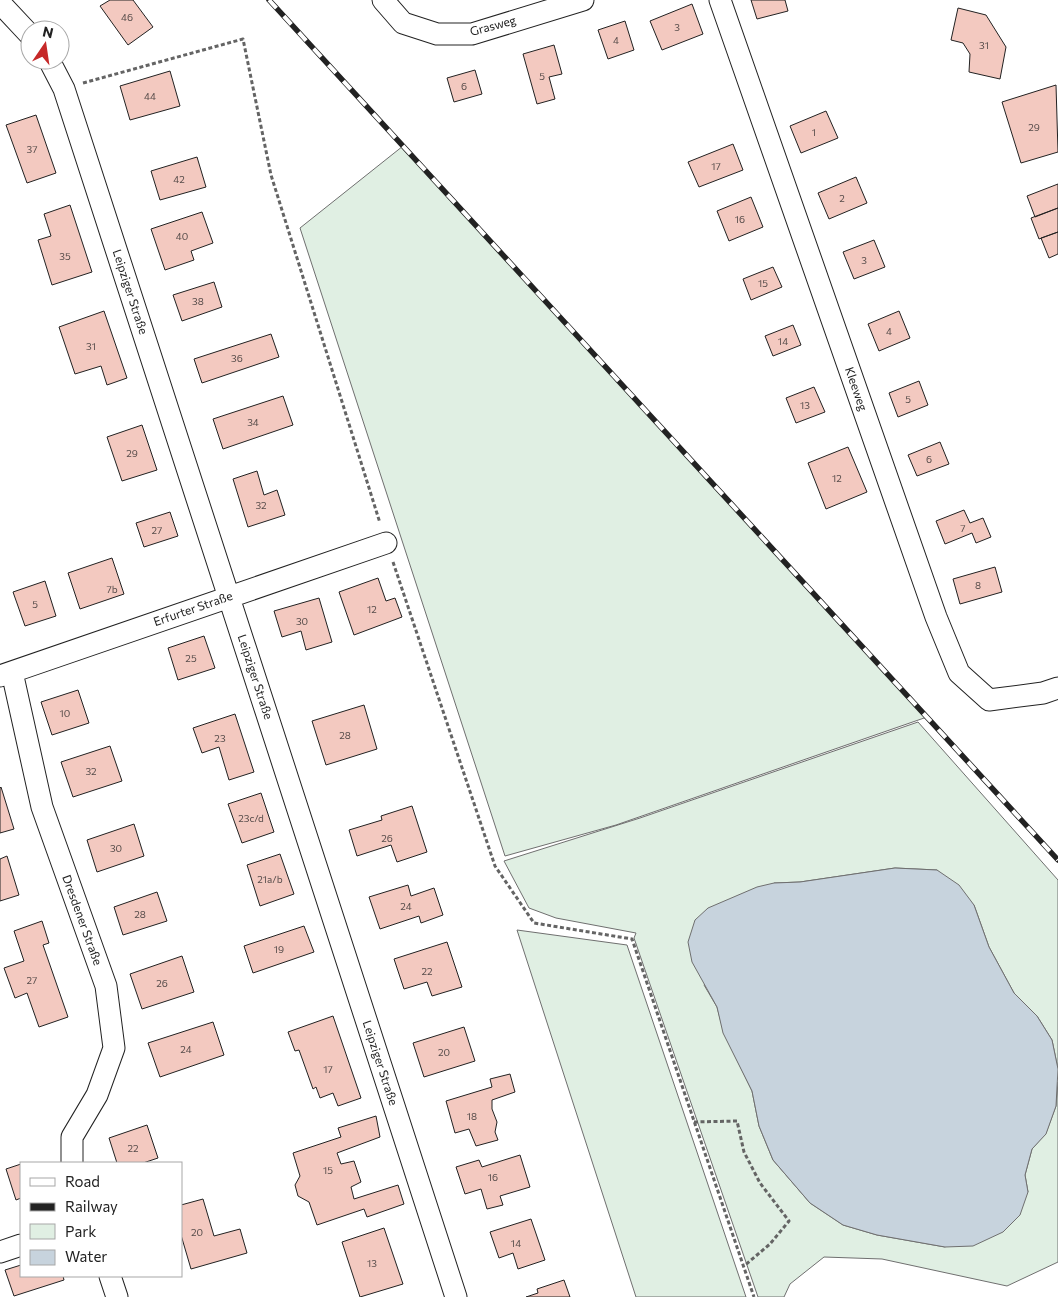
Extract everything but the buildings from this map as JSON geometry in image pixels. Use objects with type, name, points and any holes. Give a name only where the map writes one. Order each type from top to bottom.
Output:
[{"type":"street","name":"Grasweg","points":[[383,0],[403,23],[437,34],[472,34],[583,0]]},
{"type":"street","name":"Kleeweg","points":[[720,0],[936,617],[959,673],[989,700],[1044,693],[1058,688]]},
{"type":"street","points":[[0,3],[20,24]]},
{"type":"street","name":"Leipziger Straße","points":[[55,70],[64,89],[456,1297]]},
{"type":"street","name":"Erfurter Straße","points":[[6,674],[386,542]]},
{"type":"street","name":"Dresdener Straße","points":[[6,674],[42,806],[106,986],[114,1048],[97,1095],[72,1137],[72,1162]]},
{"type":"street","points":[[0,1252],[20,1245]]},
{"type":"street","points":[[110,1277],[117,1297]]},
{"type":"path","points":[[64,89],[243,39],[271,174],[386,542],[495,866],[534,923],[632,939],[754,1297]]},
{"type":"path","points":[[694,1122],[737,1121],[744,1152],[760,1183],[788,1221],[770,1244],[744,1266]]},
{"type":"green space","points":[[403,146],[927,717],[616,825],[505,856],[300,228]]},
{"type":"green space","points":[[918,722],[1058,880],[1058,1069],[1052,1040],[1037,1016],[1014,993],[989,947],[974,905],[937,870],[895,868],[800,882],[774,883],[704,985],[717,1007],[724,1033],[752,1091],[759,1126],[773,1160],[810,1203],[843,1225],[877,1235],[945,1247],[1028,1192],[1025,1175],[1032,1149],[1046,1133],[1056,1106],[1058,1082],[1058,1262],[1007,1286],[882,1259],[824,1257],[790,1284],[784,1297],[758,1297],[634,938],[636,933],[556,918],[529,908],[504,861],[640,818]]},
{"type":"green space","points":[[517,930],[627,945],[746,1297],[636,1297]]},
{"type":"water","points":[[895,868],[937,870],[959,885],[974,905],[989,947],[1014,993],[1037,1016],[1052,1040],[1058,1069],[1056,1106],[1046,1134],[1032,1149],[1025,1175],[1028,1192],[1020,1215],[1003,1232],[973,1246],[945,1247],[877,1235],[843,1225],[810,1203],[773,1160],[759,1126],[752,1091],[723,1033],[717,1007],[692,962],[688,942],[695,920],[708,908],[757,887],[774,883],[800,882]]},
{"type":"railway","points":[[269,0],[1058,860]]}]
